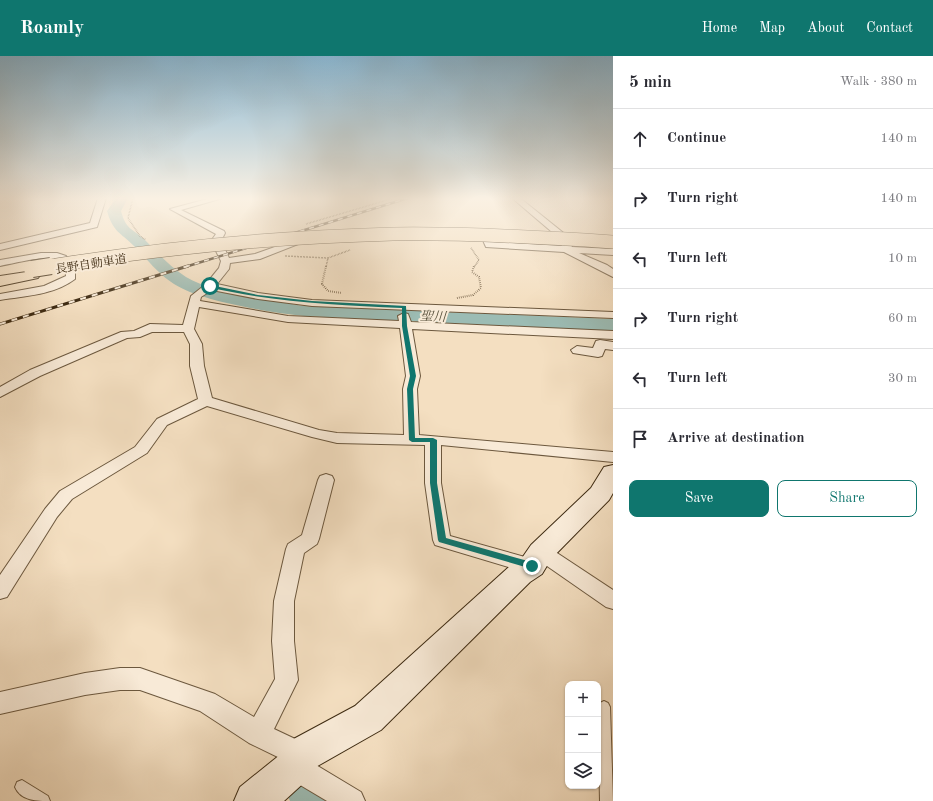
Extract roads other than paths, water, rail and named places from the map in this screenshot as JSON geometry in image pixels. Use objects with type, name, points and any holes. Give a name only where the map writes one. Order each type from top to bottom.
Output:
[{"type":"highway","name":"長野自動車道","points":[[0,281],[32,272],[156,250],[238,241],[322,235],[404,233],[476,234],[613,241]]},
{"type":"highway","name":"長野自動車道","points":[[1,265],[32,272],[164,254],[246,245],[387,238],[472,238],[613,247]]},
{"type":"street","points":[[0,247],[61,233]]},
{"type":"street","points":[[216,241],[221,233]]},
{"type":"street","points":[[226,261],[263,255],[323,234],[372,233]]},
{"type":"street","points":[[466,233],[563,237],[613,241]]},
{"type":"street","points":[[485,233],[489,245],[613,252]]},
{"type":"street","points":[[558,233],[563,237],[569,252],[604,267],[613,274]]},
{"type":"street","points":[[66,260],[124,252],[150,246],[216,241]]},
{"type":"street","points":[[206,401],[197,366],[196,344],[188,328],[195,300],[210,286],[224,269],[226,261],[216,241]]},
{"type":"street","points":[[0,297],[54,286],[68,280],[72,273],[66,260],[62,257],[42,256],[1,265]]},
{"type":"street","points":[[210,286],[258,296],[312,302],[613,315]]},
{"type":"street","points":[[195,300],[228,310],[288,319],[404,326],[613,335]]},
{"type":"street","points":[[404,307],[404,326],[413,376],[410,389],[412,440]]},
{"type":"street","points":[[0,393],[35,373],[125,335],[136,334],[150,328],[188,328]]},
{"type":"street","points":[[578,350],[598,353],[600,344],[613,346]]},
{"type":"street","points":[[0,591],[51,513],[66,495],[141,450],[162,422],[206,401],[317,434],[337,438],[433,440],[613,457]]},
{"type":"street","points":[[433,440],[433,483],[442,540],[536,559],[613,601]]},
{"type":"street","points":[[258,734],[287,680],[283,641],[284,601],[295,549],[310,539],[326,480]]},
{"type":"street","points":[[254,801],[297,761],[368,718],[609,488]]},
{"type":"street","points":[[0,703],[91,683],[120,679],[140,679],[207,702],[258,734],[352,801]]},
{"type":"lane","points":[[604,707],[607,801]]},
{"type":"lane","points":[[22,787],[43,801]]},
{"type":"waterway","name":"聖川","points":[[126,233],[134,238],[163,267],[179,280],[192,286],[258,304],[304,311],[613,325]]},
{"type":"waterway","points":[[307,792],[322,801]]},
{"type":"railway","points":[[185,267],[296,233]]},
{"type":"railway","points":[[0,324],[188,266]]}]
